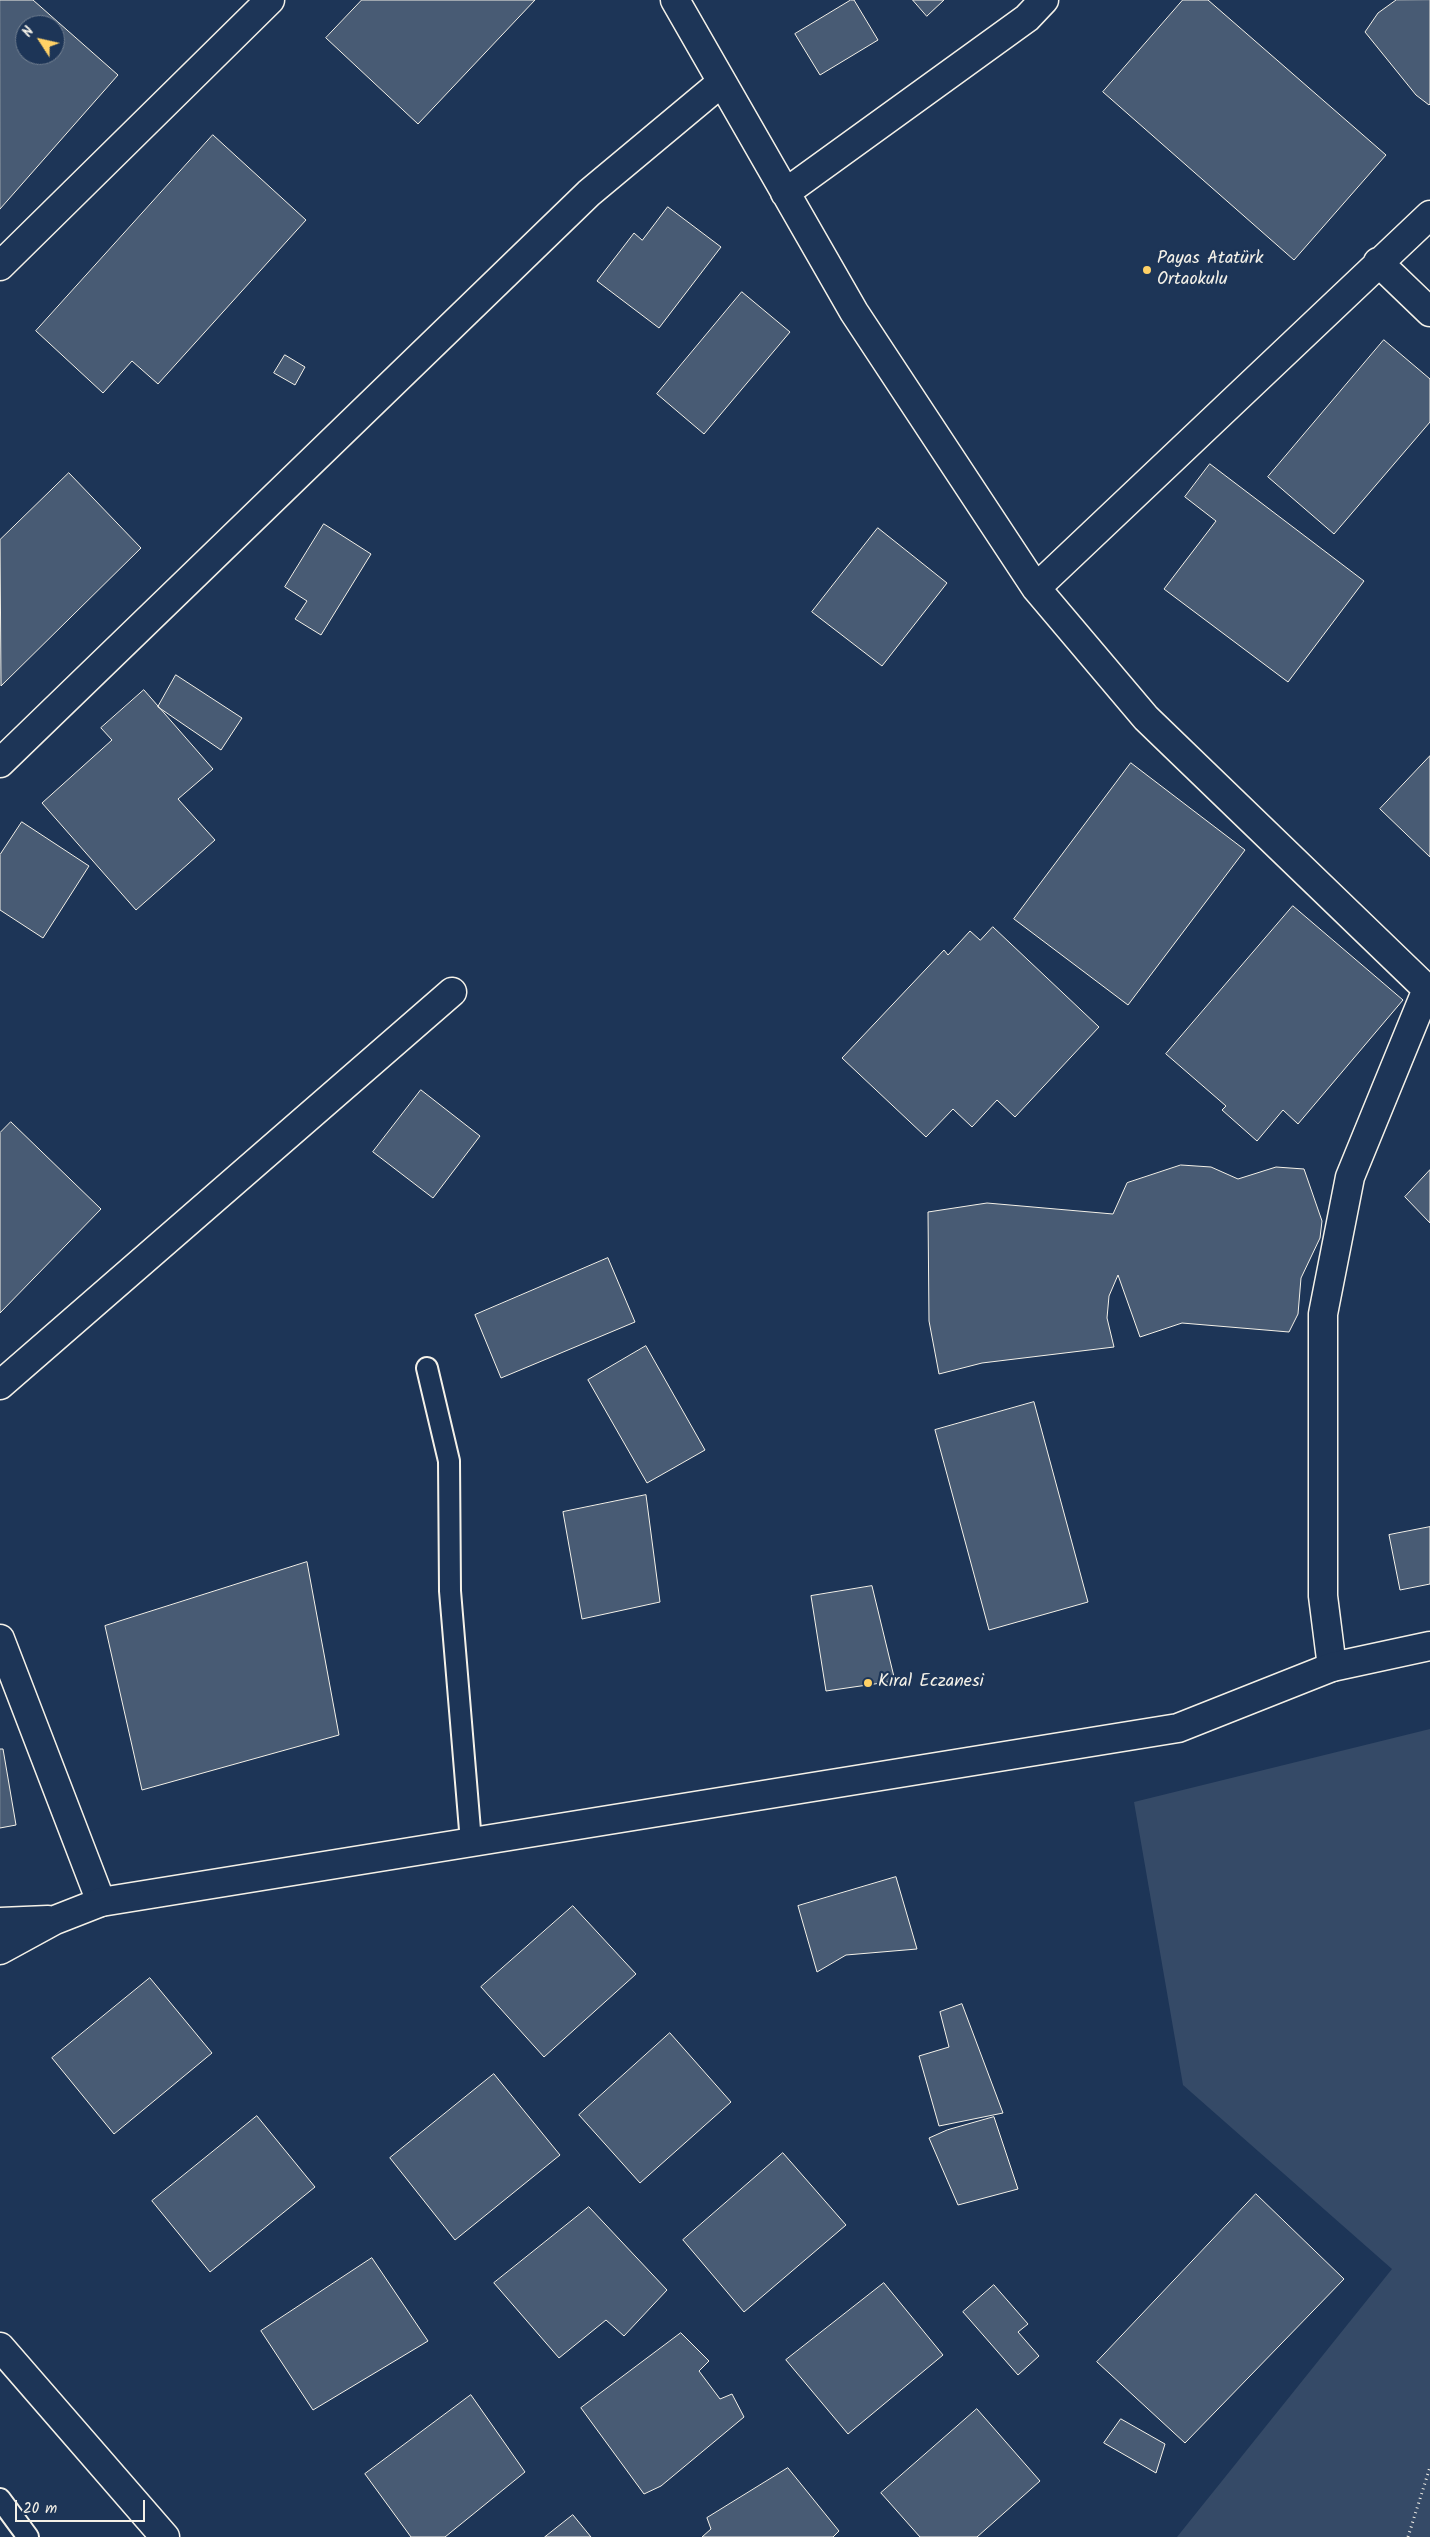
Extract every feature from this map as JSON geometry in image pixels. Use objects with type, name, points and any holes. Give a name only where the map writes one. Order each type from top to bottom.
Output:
[{"type":"street","points":[[0,266],[270,0]]},
{"type":"street","points":[[675,0],[854,312],[1036,588],[1146,718],[1428,990],[1350,1178],[1323,1314],[1323,1596],[1332,1667]]},
{"type":"street","points":[[785,193],[1027,18],[1044,0]]},
{"type":"street","points":[[0,763],[589,193],[722,82]]},
{"type":"street","points":[[1036,588],[1378,262],[1430,215]]},
{"type":"street","points":[[1378,262],[1430,312]]},
{"type":"street","points":[[0,1385],[452,992]]},
{"type":"street","points":[[0,1639],[101,1902]]},
{"type":"street","points":[[0,1950],[55,1920],[101,1902],[1178,1728],[1332,1667],[1430,1646]]},
{"type":"street","points":[[0,1922],[55,1920]]},
{"type":"street","points":[[0,2347],[165,2537]]},
{"type":"lane","points":[[427,1368],[449,1461],[450,1591],[471,1842]]},
{"type":"lane","points":[[0,2499],[28,2537]]},
{"type":"path","points":[[1408,2537],[1430,2467]]},
{"type":"shaded area","points":[[1430,1729],[1430,2537],[1177,2537],[1392,2269],[1183,2085],[1134,1802]]},
{"type":"building","points":[[0,0],[33,0],[50,15],[15,15],[15,65],[65,65],[65,28],[118,75],[0,209]]},
{"type":"building","points":[[362,0],[535,0],[418,124],[326,38]]},
{"type":"building","points":[[854,0],[878,40],[820,75],[795,34]]},
{"type":"building","points":[[913,0],[944,0],[927,16]]},
{"type":"building","points":[[1183,0],[1208,0],[1386,155],[1294,260],[1103,92]]},
{"type":"building","points":[[1396,0],[1430,0],[1429,105],[1416,95],[1365,32],[1378,13]]},
{"type":"building","points":[[213,135],[306,220],[158,384],[132,361],[103,393],[36,331]]},
{"type":"building","points":[[668,207],[721,247],[659,328],[597,281],[634,233],[642,240]]},
{"type":"building","points":[[742,292],[790,332],[704,434],[657,394]]},
{"type":"building","points":[[1384,340],[1430,379],[1430,422],[1334,534],[1268,477]]},
{"type":"building","points":[[285,355],[305,367],[295,385],[274,373]]},
{"type":"building","points":[[1210,464],[1364,581],[1288,682],[1164,589],[1216,521],[1185,497]]},
{"type":"building","points":[[69,473],[141,548],[1,686],[0,540]]},
{"type":"building","points":[[324,524],[371,554],[321,635],[295,619],[307,601],[285,587]]},
{"type":"building","points":[[878,528],[947,583],[882,666],[812,612]]},
{"type":"building","points":[[176,675],[242,718],[221,750],[158,707]]},
{"type":"building","points":[[144,690],[213,769],[178,799],[215,840],[136,910],[42,803],[112,740],[101,728]]},
{"type":"building","points":[[1430,756],[1430,857],[1380,809]]},
{"type":"building","points":[[1131,763],[1245,850],[1128,1005],[1014,919]]},
{"type":"building","points":[[22,822],[89,866],[43,938],[0,910],[0,855]]},
{"type":"building","points":[[1293,906],[1403,1000],[1298,1124],[1283,1110],[1257,1141],[1222,1110],[1226,1106],[1166,1054]]},
{"type":"building","points":[[993,927],[1099,1027],[1015,1117],[997,1100],[972,1127],[953,1109],[926,1137],[842,1058],[944,950],[948,955],[970,931],[980,940]]},
{"type":"building","points":[[421,1090],[480,1136],[433,1198],[373,1152]]},
{"type":"building","points":[[11,1122],[101,1209],[0,1313],[0,1133]]},
{"type":"building","points":[[1181,1165],[1211,1167],[1238,1179],[1276,1167],[1304,1169],[1322,1221],[1320,1238],[1301,1278],[1298,1314],[1289,1332],[1182,1323],[1140,1337],[1118,1275],[1109,1296],[1107,1318],[1114,1347],[982,1363],[939,1374],[929,1321],[928,1212],[987,1203],[1113,1214],[1127,1183]]},
{"type":"building","points":[[1430,1170],[1430,1223],[1405,1197]]},
{"type":"building","points":[[608,1258],[635,1322],[501,1378],[475,1315]]},
{"type":"building","points":[[646,1346],[705,1450],[647,1483],[588,1380]]},
{"type":"building","points":[[1034,1402],[1088,1602],[989,1630],[935,1430]]},
{"type":"building","points":[[646,1495],[660,1602],[582,1619],[563,1512]]},
{"type":"building","points":[[1430,1527],[1430,1584],[1400,1590],[1389,1535]]},
{"type":"building","points":[[307,1562],[339,1735],[142,1790],[105,1626]]},
{"type":"building","points":[[872,1586],[895,1681],[826,1691],[811,1596]]},
{"type":"building","points":[[0,1749],[3,1749],[16,1825],[0,1828]]},
{"type":"building","points":[[896,1877],[917,1949],[846,1955],[817,1972],[798,1906]]},
{"type":"building","points":[[573,1906],[636,1974],[544,2057],[481,1987]]},
{"type":"building","points":[[150,1978],[212,2053],[114,2134],[52,2058]]},
{"type":"building","points":[[962,2004],[1003,2113],[939,2126],[919,2056],[949,2047],[940,2012]]},
{"type":"building","points":[[670,2033],[731,2102],[640,2183],[579,2115]]},
{"type":"building","points":[[494,2074],[560,2155],[455,2240],[390,2158]]},
{"type":"building","points":[[257,2116],[315,2187],[210,2272],[152,2201]]},
{"type":"building","points":[[994,2117],[1018,2189],[958,2205],[929,2138],[947,2130]]},
{"type":"building","points":[[783,2153],[846,2225],[744,2312],[683,2240]]},
{"type":"building","points":[[1256,2194],[1344,2279],[1185,2443],[1097,2362]]},
{"type":"building","points":[[589,2207],[667,2290],[624,2336],[606,2320],[559,2358],[494,2283]]},
{"type":"building","points":[[372,2258],[428,2341],[313,2410],[261,2331]]},
{"type":"building","points":[[884,2283],[943,2355],[848,2434],[786,2360]]},
{"type":"building","points":[[994,2285],[1028,2324],[1018,2332],[1039,2356],[1018,2375],[963,2312]]},
{"type":"building","points":[[681,2333],[709,2361],[699,2371],[720,2399],[732,2394],[744,2417],[661,2486],[644,2494],[581,2408]]},
{"type":"building","points":[[471,2395],[525,2472],[445,2537],[411,2537],[365,2474]]},
{"type":"building","points":[[977,2409],[1040,2481],[977,2537],[920,2537],[881,2493]]},
{"type":"building","points":[[1121,2419],[1165,2444],[1156,2473],[1104,2443]]},
{"type":"building","points":[[788,2468],[839,2531],[833,2537],[702,2537],[711,2529],[707,2518]]},
{"type":"building","points":[[573,2515],[591,2537],[545,2537]]},
{"type":"place","name":"Payas Atatürk Ortaokulu","points":[[1147,270]]},
{"type":"place","name":"Kıral Eczanesi","points":[[868,1683]]}]
